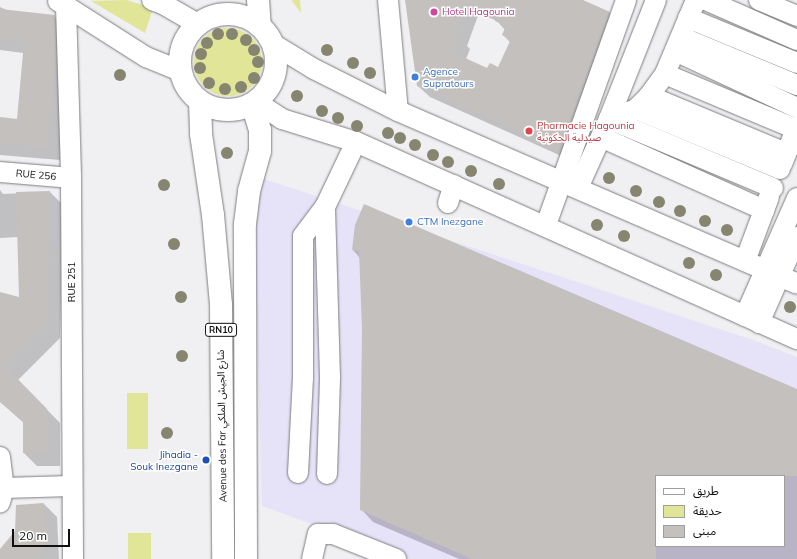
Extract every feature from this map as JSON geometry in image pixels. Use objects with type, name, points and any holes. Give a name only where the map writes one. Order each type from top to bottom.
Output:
[{"type":"main road","points":[[258,0],[260,26]]},
{"type":"main road","points":[[232,13],[247,18],[260,26],[273,44],[276,56],[272,82],[254,103],[226,110],[200,102],[184,83],[180,71],[182,46],[201,15],[232,13]]},
{"type":"main road","name":"Avenue des Far شارع الجيش الملكي","points":[[200,102],[201,134],[213,215],[221,305],[223,559]]},
{"type":"main road","name":"RN10","points":[[246,559],[246,224],[249,192],[260,151],[260,130],[254,103]]},
{"type":"street","points":[[152,0],[201,15]]},
{"type":"street","points":[[388,0],[398,111]]},
{"type":"street","points":[[546,226],[605,128],[656,0]]},
{"type":"street","points":[[706,0],[797,40]]},
{"type":"street","points":[[759,0],[797,16]]},
{"type":"street","points":[[570,185],[621,2]]},
{"type":"street","points":[[61,3],[146,57],[180,71]]},
{"type":"street","name":"RUE 251","points":[[61,3],[71,178],[71,486],[73,559]]},
{"type":"street","points":[[605,128],[642,102],[665,74],[692,9],[797,63]]},
{"type":"street","points":[[273,44],[331,78],[398,111],[780,277]]},
{"type":"street","points":[[678,44],[797,85]]},
{"type":"street","points":[[678,44],[797,108]]},
{"type":"street","points":[[665,74],[796,128],[745,261]]},
{"type":"street","points":[[642,102],[783,161]]},
{"type":"street","points":[[254,103],[282,119],[356,142],[451,194],[546,226],[797,339]]},
{"type":"street","points":[[605,128],[773,188]]},
{"type":"street","points":[[605,128],[764,210]]},
{"type":"street","points":[[298,473],[303,378],[303,236],[325,208],[356,142]]},
{"type":"street","name":"RUE 256","points":[[0,172],[71,178]]},
{"type":"street","points":[[780,277],[797,198]]},
{"type":"street","points":[[325,208],[330,377],[327,474]]},
{"type":"street","points":[[752,320],[780,277],[797,237]]},
{"type":"street","points":[[0,457],[2,495],[71,486]]},
{"type":"street","points":[[312,559],[318,534],[333,534],[396,559]]},
{"type":"shaded area","points":[[261,178],[750,339],[797,357],[797,559],[408,559],[262,506],[254,211]]},
{"type":"green space","points":[[126,0],[153,8],[145,33],[91,1]]},
{"type":"green space","points":[[300,0],[301,13],[292,1]]},
{"type":"green space","points":[[221,28],[235,28],[247,33],[257,43],[262,55],[262,69],[257,81],[247,91],[235,96],[221,96],[209,91],[199,81],[194,69],[194,55],[199,43],[209,33]]},
{"type":"green space","points":[[127,393],[148,393],[148,449],[127,449]]},
{"type":"green space","points":[[128,533],[151,533],[151,559],[128,559]]},
{"type":"building","points":[[405,0],[583,0],[610,12],[589,70],[574,100],[577,104],[566,135],[564,134],[557,149],[417,86]],"holes":[[[468,2],[497,16],[495,21],[506,26],[502,35],[511,39],[498,67],[490,63],[487,68],[454,53],[459,38],[455,36]]]},
{"type":"building","points":[[0,9],[55,15],[56,51],[47,148],[0,143],[0,117],[17,119],[24,42],[0,39]]},
{"type":"building","points":[[50,191],[48,324],[6,367],[47,409],[47,453],[23,453],[23,422],[0,401],[0,292],[19,297],[16,192]]},
{"type":"building","points":[[364,204],[797,389],[797,476],[655,475],[656,559],[472,559],[360,510],[362,328],[359,251],[352,250],[355,225]]},
{"type":"building","points":[[44,503],[47,548],[36,559],[0,559],[0,549],[15,531],[16,505]]},
{"type":"place","name":"Hotel Hagounia","points":[[434,12]]},
{"type":"place","name":"Agence Supratours","points":[[415,77]]},
{"type":"place","name":"Pharmacie Hagounia صيدلية الحكونية","points":[[529,131]]},
{"type":"place","name":"CTM Inezgane","points":[[409,222]]},
{"type":"place","name":"Jihadia - Souk Inezgane","points":[[206,460]]}]
